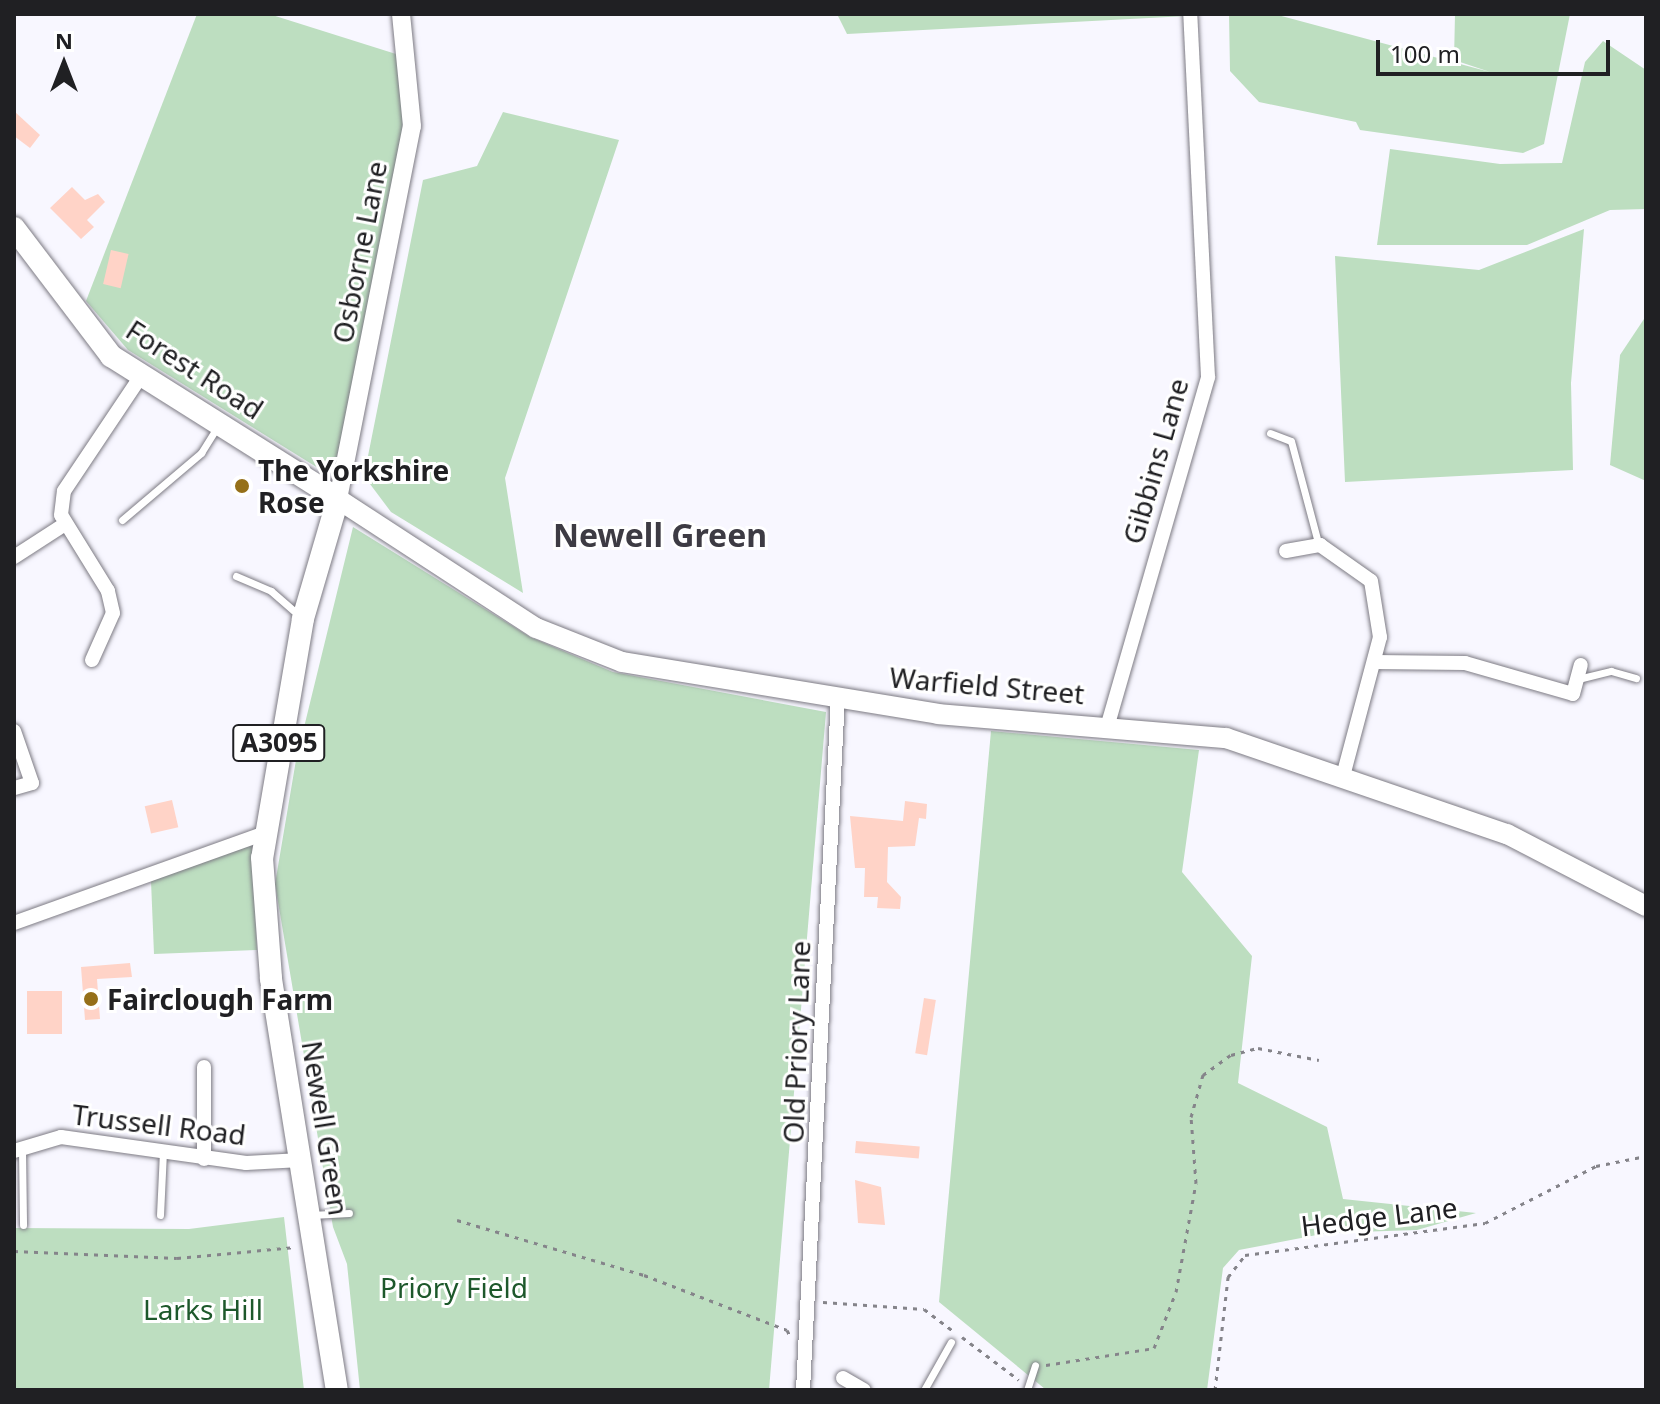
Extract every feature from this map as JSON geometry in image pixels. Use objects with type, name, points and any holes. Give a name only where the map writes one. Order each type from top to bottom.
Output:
[{"type":"main road","name":"Forest Road","points":[[14,228],[111,356],[338,499]]},
{"type":"main road","name":"Newell Green","points":[[337,1390],[271,979],[263,834],[303,619],[338,499]]},
{"type":"main road","name":"Warfield Street","points":[[338,499],[550,634],[622,662],[938,714],[1108,724],[1226,738],[1507,834],[1646,906]]},
{"type":"street","name":"Osborne Lane","points":[[338,499],[412,126],[401,14]]},
{"type":"street","name":"Gibbins Lane","points":[[1108,724],[1208,377],[1190,14]]},
{"type":"street","points":[[92,660],[106,635],[111,602],[65,524],[64,491],[141,376]]},
{"type":"street","points":[[14,557],[40,545],[65,524]]},
{"type":"street","points":[[1286,551],[1319,546],[1371,581],[1380,637],[1343,776]]},
{"type":"street","points":[[1374,662],[1465,663],[1573,694],[1579,672]]},
{"type":"street","name":"Old Priory Lane","points":[[803,1390],[813,1301],[838,696]]},
{"type":"street","points":[[14,731],[32,783],[14,788]]},
{"type":"street","points":[[14,923],[263,834]]},
{"type":"street","points":[[204,1067],[204,1159]]},
{"type":"street","name":"Trussell Road","points":[[18,1150],[61,1137],[204,1159],[301,1160]]},
{"type":"street","points":[[843,1378],[864,1390]]},
{"type":"lane","points":[[122,520],[201,453],[220,423]]},
{"type":"lane","points":[[1270,433],[1291,441],[1319,546]]},
{"type":"lane","points":[[236,576],[271,591],[303,619]]},
{"type":"lane","points":[[1579,672],[1611,671],[1636,678]]},
{"type":"lane","points":[[18,1150],[23,1225]]},
{"type":"lane","points":[[160,1215],[163,1151]]},
{"type":"lane","points":[[309,1215],[349,1213]]},
{"type":"lane","points":[[924,1390],[951,1342]]},
{"type":"lane","points":[[1027,1388],[1035,1365]]},
{"type":"path","points":[[1035,1365],[1154,1348],[1176,1292],[1196,1183],[1191,1117],[1203,1075],[1231,1055],[1258,1048],[1319,1060]]},
{"type":"path","name":"Hedge Lane","points":[[1215,1390],[1228,1277],[1245,1255],[1485,1223],[1596,1166],[1646,1156]]},
{"type":"path","points":[[457,1220],[644,1275],[787,1330],[791,1339]]},
{"type":"path","points":[[14,1251],[177,1258],[304,1247]]},
{"type":"path","points":[[813,1301],[924,1309],[1027,1388]]},
{"type":"green space","points":[[197,14],[269,14],[415,60],[399,180],[336,461],[318,468],[128,350],[86,301]]},
{"type":"green space","points":[[837,14],[1187,14],[1187,16],[847,34]]},
{"type":"green space","points":[[1229,14],[1274,14],[1490,72],[1454,60],[1455,14],[1570,14],[1544,144],[1523,153],[1360,130],[1356,122],[1259,102],[1230,71]]},
{"type":"green space","points":[[1603,41],[1646,70],[1646,209],[1610,210],[1527,245],[1377,245],[1390,149],[1500,164],[1562,163],[1585,62]]},
{"type":"green space","points":[[503,112],[619,140],[505,478],[523,593],[391,512],[364,476],[423,180],[477,166]]},
{"type":"green space","points":[[1584,229],[1571,383],[1573,470],[1345,482],[1335,256],[1479,270]]},
{"type":"green space","points":[[1646,316],[1646,481],[1610,465],[1620,355]]},
{"type":"green space","name":"Priory Field","points":[[353,527],[530,637],[613,672],[826,712],[769,1390],[360,1390],[347,1264],[333,1227],[275,884],[296,760]]},
{"type":"green space","points":[[991,731],[1199,750],[1182,872],[1252,956],[1238,1083],[1327,1127],[1343,1199],[1476,1213],[1417,1230],[1327,1233],[1239,1250],[1223,1268],[1207,1390],[1045,1389],[939,1302]]},
{"type":"green space","points":[[252,843],[257,950],[154,954],[151,881]]},
{"type":"green space","name":"Larks Hill","points":[[284,1217],[304,1390],[14,1390],[14,1228],[189,1229]]},
{"type":"building","points":[[14,111],[40,135],[30,148],[14,136]]},
{"type":"building","points":[[72,187],[85,200],[98,194],[105,202],[87,220],[94,227],[81,239],[50,208]]},
{"type":"building","points":[[111,250],[129,254],[121,288],[103,284]]},
{"type":"building","points":[[172,800],[178,827],[151,834],[145,806]]},
{"type":"building","points":[[905,801],[927,804],[926,819],[919,818],[915,846],[888,847],[887,882],[901,897],[900,909],[877,908],[878,897],[864,897],[865,868],[855,868],[850,816],[903,821]]},
{"type":"building","name":"Fairclough Farm","points":[[130,963],[132,977],[97,979],[100,1019],[85,1020],[81,967]]},
{"type":"building","points":[[27,991],[62,991],[62,1034],[27,1034]]},
{"type":"building","points":[[924,998],[936,1000],[927,1055],[915,1053]]},
{"type":"building","points":[[856,1141],[920,1147],[919,1159],[855,1153]]},
{"type":"building","points":[[855,1180],[881,1187],[885,1225],[858,1223]]},
{"type":"place","name":"The Yorkshire Rose","points":[[242,486]]},
{"type":"place","name":"Fairclough Farm","points":[[91,999]]},
{"type":"district","name":"Newell Green","points":[[660,535]]}]
